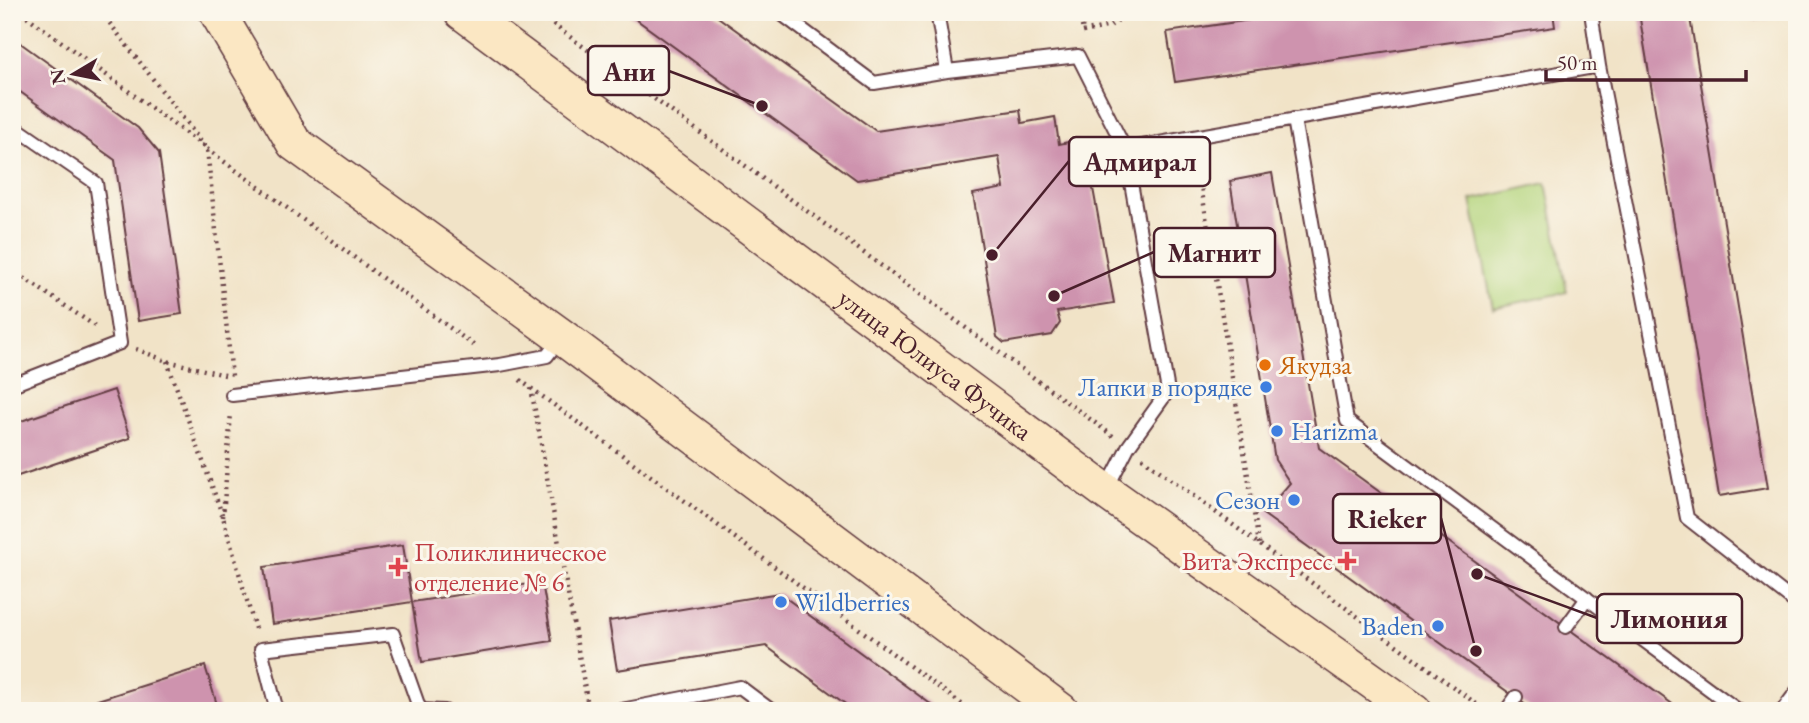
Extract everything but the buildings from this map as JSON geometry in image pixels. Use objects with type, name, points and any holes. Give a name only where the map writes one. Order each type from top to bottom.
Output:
[{"type":"main road","points":[[217,12],[294,143],[562,337],[1062,711]]},
{"type":"main road","name":"улица Юлиуса Фучика","points":[[462,12],[1105,491],[1414,711]]},
{"type":"lane","points":[[779,12],[874,83],[947,71],[1078,56],[1125,149],[1168,391],[1128,447],[1105,491]]},
{"type":"lane","points":[[937,12],[947,71]]},
{"type":"lane","points":[[1591,12],[1599,66],[1687,518],[1797,604]]},
{"type":"lane","points":[[1125,149],[1599,66]]},
{"type":"lane","points":[[1294,119],[1347,421],[1739,711]]},
{"type":"lane","points":[[12,125],[96,183],[120,343],[12,385]]},
{"type":"lane","points":[[232,395],[500,365],[547,356],[562,337]]},
{"type":"lane","points":[[1566,627],[1587,598]]},
{"type":"lane","points":[[277,711],[261,649],[393,635],[420,710],[445,711]]},
{"type":"lane","points":[[616,711],[740,687],[772,711]]},
{"type":"lane","points":[[1782,711],[1797,691]]},
{"type":"lane","points":[[1506,711],[1516,697]]},
{"type":"path","points":[[101,12],[207,149],[232,377],[223,517]]},
{"type":"path","points":[[536,12],[1486,711]]},
{"type":"path","points":[[1078,56],[1083,32],[1080,12]]},
{"type":"path","points":[[1083,32],[1110,26],[1130,12]]},
{"type":"path","points":[[1193,137],[1259,544]]},
{"type":"path","points":[[12,270],[120,343],[167,361],[232,377]]},
{"type":"path","points":[[167,361],[223,517],[261,649]]},
{"type":"path","points":[[531,388],[589,711]]},
{"type":"green space","points":[[1546,183],[1567,292],[1493,308],[1471,200]]},
{"type":"place","name":"Ани","points":[[762,106]]},
{"type":"place","name":"Адмирал","points":[[992,255]]},
{"type":"place","name":"Магнит","points":[[1054,296]]},
{"type":"place","name":"Якудза","points":[[1265,365]]},
{"type":"place","name":"Лапки в порядке","points":[[1266,387]]},
{"type":"place","name":"Harizma","points":[[1277,431]]},
{"type":"place","name":"Сезон","points":[[1294,500]]},
{"type":"place","name":"Вита Экспресс","points":[[1347,561]]},
{"type":"place","name":"Поликлиническое отделение № 6","points":[[398,567]]},
{"type":"place","name":"Лимония","points":[[1477,574]]},
{"type":"place","name":"Wildberries","points":[[781,602]]},
{"type":"place","name":"Baden","points":[[1438,626]]},
{"type":"place","name":"Rieker","points":[[1476,651]]}]
